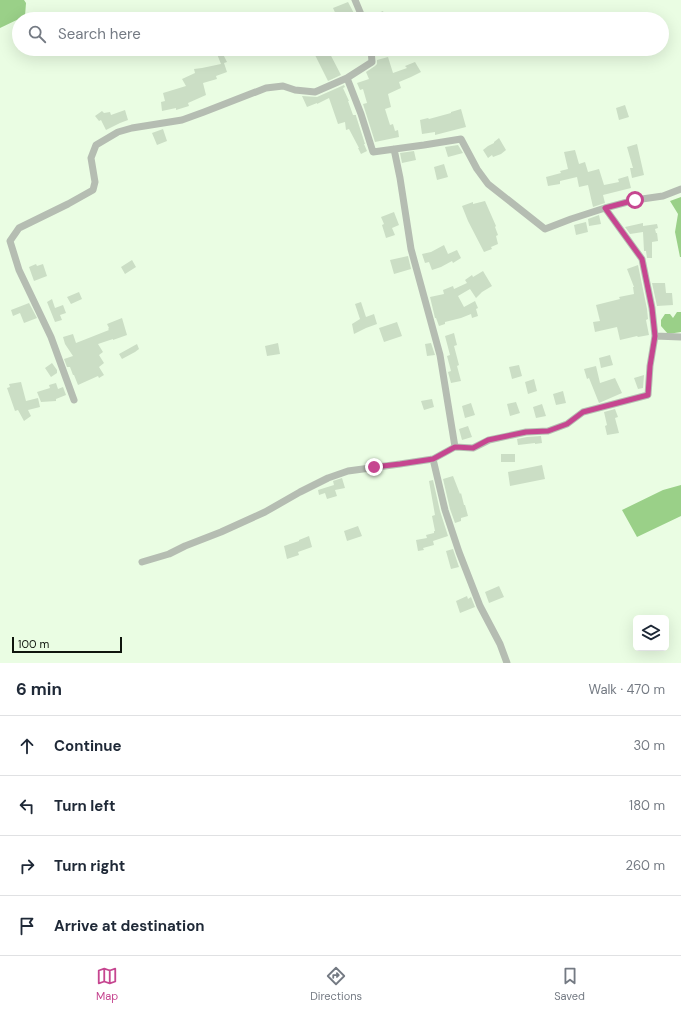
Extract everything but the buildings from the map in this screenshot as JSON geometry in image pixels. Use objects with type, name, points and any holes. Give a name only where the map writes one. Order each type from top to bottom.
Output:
[{"type":"street","points":[[355,0],[360,12]]},
{"type":"street","points":[[74,400],[51,337],[19,270],[10,241],[18,228],[93,190],[94,182],[91,158],[96,145],[118,132],[132,128],[182,120],[266,88],[282,86],[295,90],[315,92],[347,78],[372,62],[372,56]]},
{"type":"street","points":[[347,78],[373,152],[462,139],[477,169],[488,184],[545,229],[605,208],[635,200],[663,196],[681,189]]},
{"type":"street","points":[[394,149],[411,249],[440,355],[455,447]]},
{"type":"street","points":[[142,562],[169,554],[246,521],[328,478],[348,471],[433,459],[455,447],[473,448],[488,440],[526,432],[548,431],[567,424],[583,412],[648,395],[650,366],[655,336],[652,308],[642,259],[605,208]]},
{"type":"street","points":[[655,336],[681,337]]},
{"type":"street","points":[[433,459],[445,510],[459,552],[480,606],[500,644],[507,663]]},
{"type":"shaded area","points":[[0,0],[24,0],[26,3],[25,12],[12,12],[12,22],[0,28]]},
{"type":"shaded area","points":[[681,197],[680,257],[675,232],[678,214],[670,201]]},
{"type":"shaded area","points":[[677,312],[681,312],[681,332],[668,334],[661,326],[661,320],[665,314],[670,314],[673,318]]},
{"type":"shaded area","points":[[681,485],[681,516],[637,537],[622,510],[663,490]]},
{"type":"route","points":[[374,467],[433,459],[455,447],[473,448],[488,440],[526,432],[548,431],[567,424],[583,412],[648,395],[650,366],[655,336],[652,308],[642,259],[605,208],[635,200]]}]
